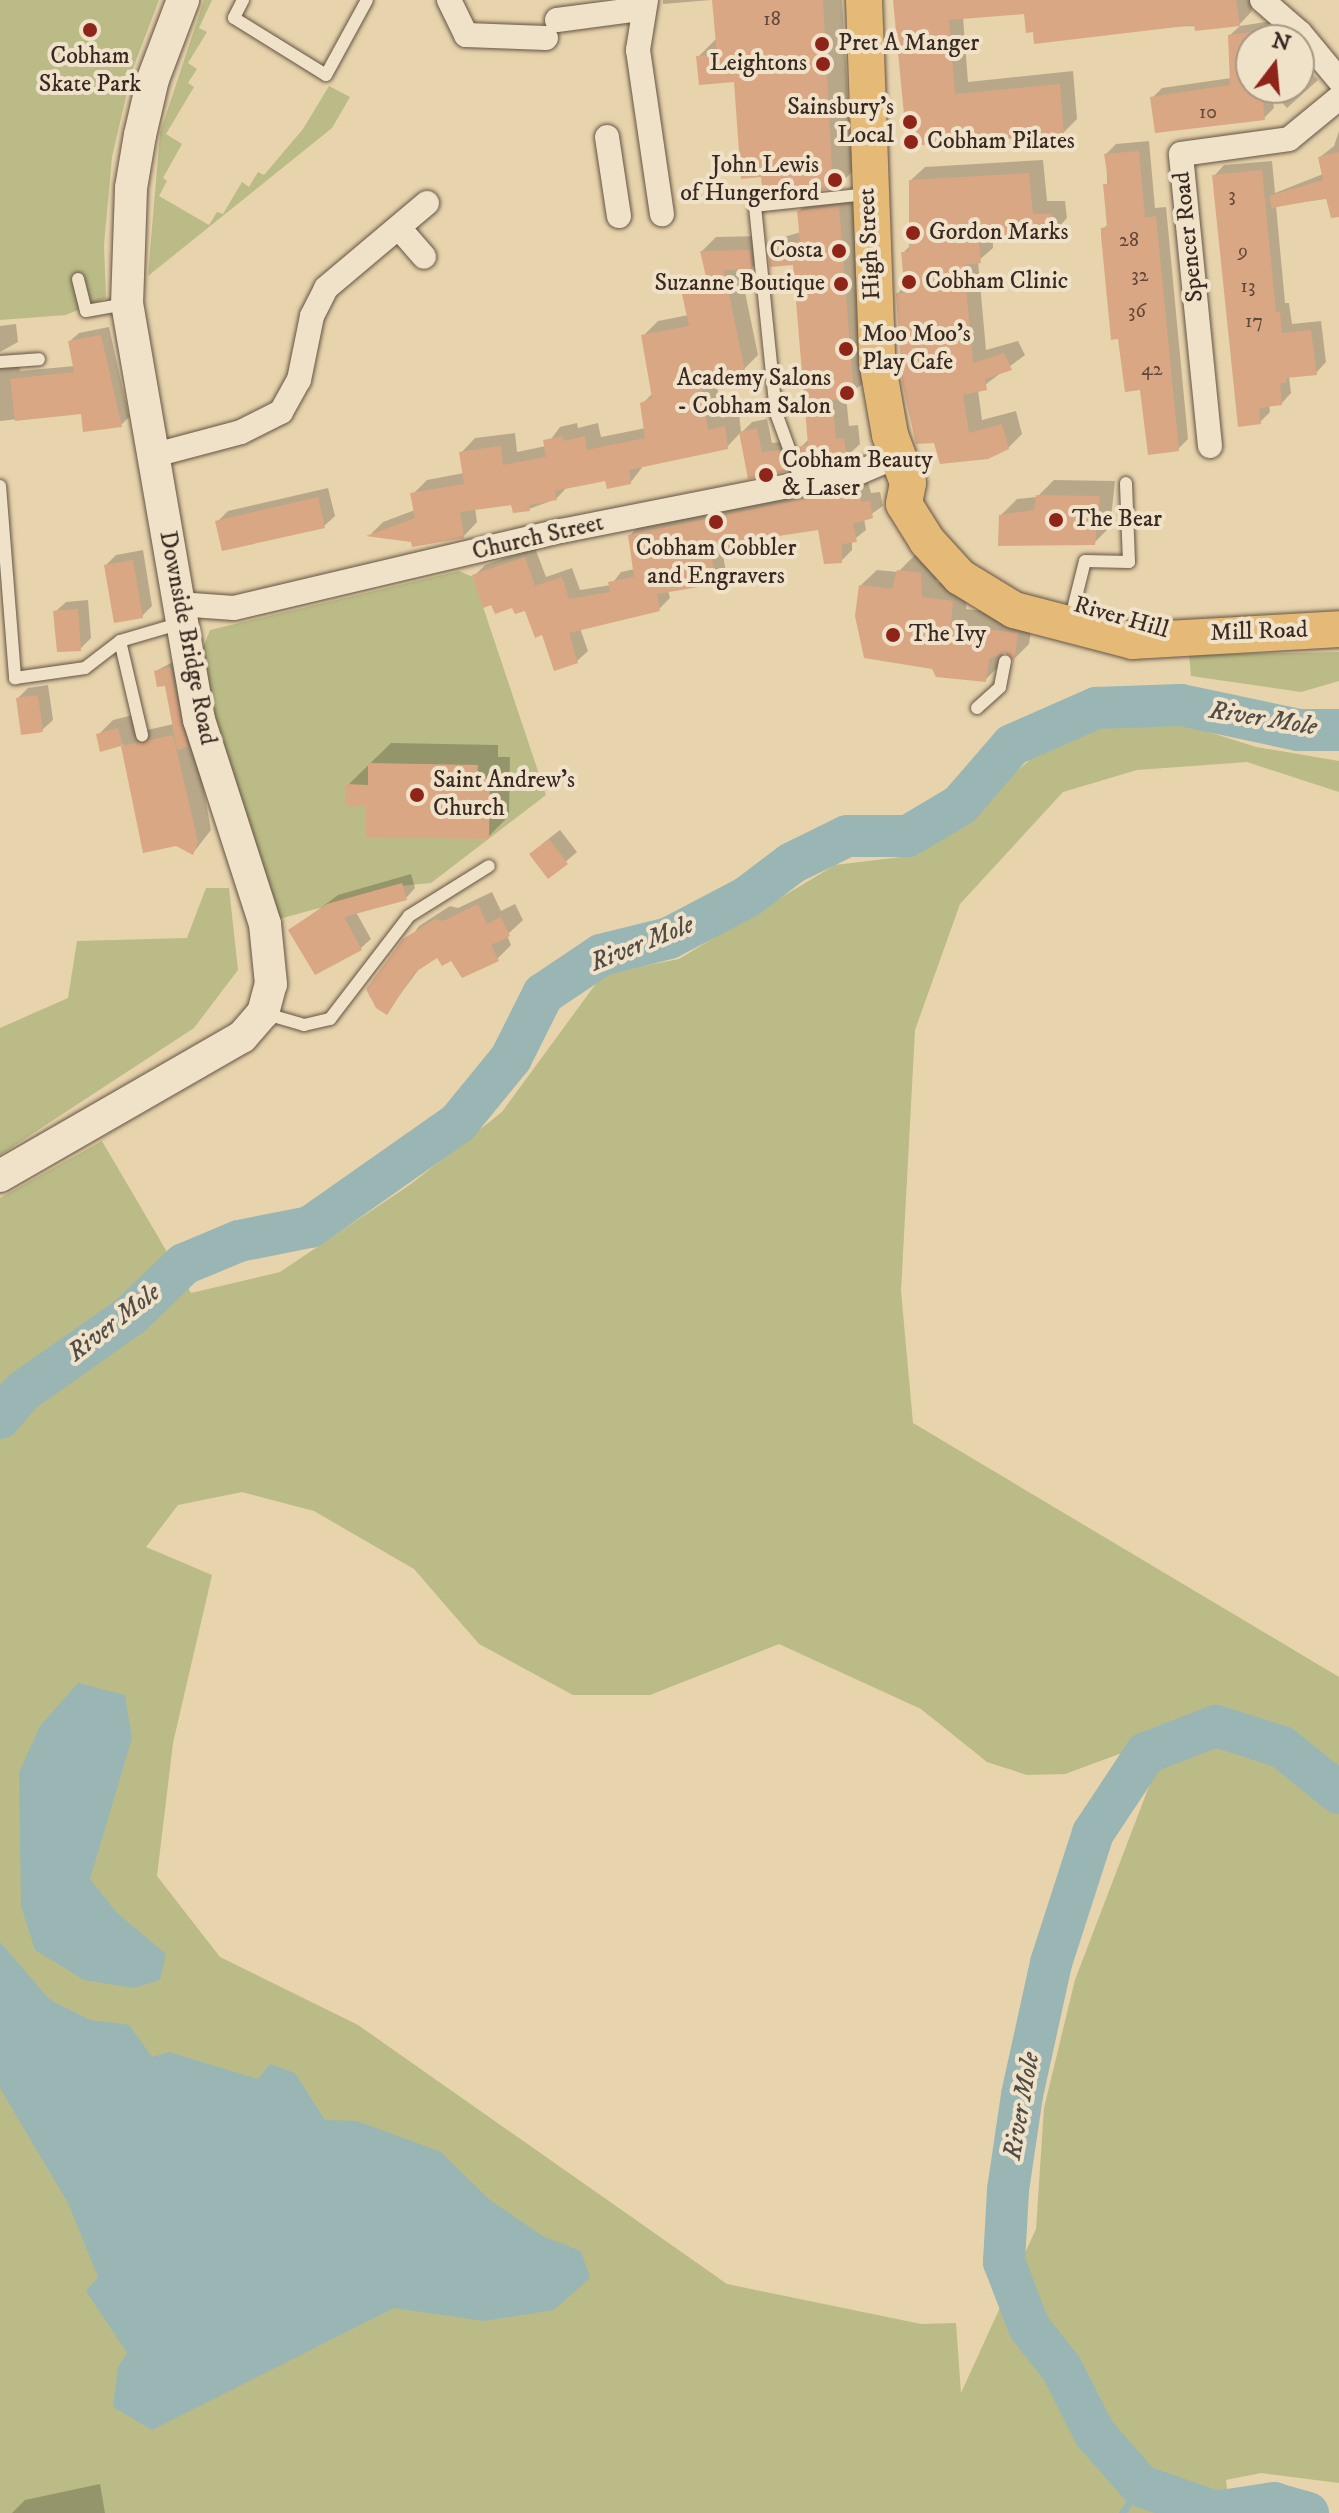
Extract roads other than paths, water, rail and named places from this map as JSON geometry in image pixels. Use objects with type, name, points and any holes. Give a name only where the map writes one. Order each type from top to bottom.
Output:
[{"type":"main road","name":"High Street","points":[[864,0],[868,194],[877,361],[903,469]]},
{"type":"main road","name":"River Hill","points":[[903,469],[924,489],[946,527],[991,571],[1074,605],[1179,634]]},
{"type":"main road","name":"River Hill","points":[[903,469],[904,504],[934,550],[970,584],[1012,615],[1133,641],[1179,634]]},
{"type":"main road","name":"Mill Road","points":[[1179,634],[1339,629]]},
{"type":"street","name":"Downside Bridge Road","points":[[183,0],[153,79],[140,135],[131,188],[127,304],[199,720],[265,924],[271,984],[263,1013]]},
{"type":"street","points":[[449,0],[466,35],[552,29],[643,4],[644,34],[638,50],[662,214]]},
{"type":"street","points":[[1262,0],[1300,33],[1339,80]]},
{"type":"street","name":"Spencer Road","points":[[1210,446],[1181,154],[1289,139],[1339,98]]},
{"type":"street","points":[[607,137],[619,216]]},
{"type":"street","points":[[614,182],[656,176]]},
{"type":"street","points":[[151,456],[241,432],[281,412],[299,380],[312,316],[326,288],[427,203]]},
{"type":"street","points":[[399,228],[424,257]]},
{"type":"street","name":"Church Street","points":[[180,613],[234,608],[561,531],[860,472],[903,469]]},
{"type":"street","points":[[0,1175],[224,1049],[263,1013]]},
{"type":"lane","points":[[243,0],[234,18],[326,75],[367,0]]},
{"type":"lane","points":[[802,484],[776,413],[755,206],[868,194]]},
{"type":"lane","points":[[78,279],[86,311],[127,304]]},
{"type":"lane","points":[[0,362],[39,359]]},
{"type":"lane","points":[[1074,605],[1085,561],[1129,562],[1126,483]]},
{"type":"lane","points":[[0,486],[15,678]]},
{"type":"lane","points":[[0,681],[85,668],[120,641],[180,613]]},
{"type":"lane","points":[[120,641],[142,735]]},
{"type":"lane","points":[[977,708],[1000,687],[1005,661]]},
{"type":"lane","points":[[263,1013],[304,1025],[330,1019],[409,916],[489,866]]},
{"type":"water","points":[[78,1683],[125,1695],[132,1738],[90,1879],[117,1913],[166,1954],[160,1980],[134,1988],[84,1980],[35,1950],[21,1906],[19,1772],[40,1726]]},
{"type":"water","points":[[0,1942],[50,2000],[90,2020],[129,2025],[152,2057],[169,2052],[258,2079],[270,2064],[295,2073],[325,2120],[357,2121],[441,2152],[490,2200],[544,2237],[581,2251],[590,2278],[554,2310],[484,2321],[394,2308],[152,2430],[113,2407],[118,2367],[127,2353],[86,2291],[98,2277],[68,2203],[0,2088]]},
{"type":"waterway","name":"River Mole","points":[[0,1418],[22,1392],[131,1315],[184,1264],[239,1241],[310,1227],[458,1123],[511,1058],[543,994],[601,955],[669,938],[747,897],[792,863],[847,836],[908,836],[960,805],[1012,745],[1096,708],[1181,705],[1299,730],[1339,730]]},
{"type":"waterway","name":"River Mole","points":[[1308,2513],[1274,2503],[1216,2512],[1141,2486],[1095,2434],[1062,2369],[1029,2327],[1004,2262],[1008,2190],[1022,2095],[1051,1963],[1093,1833],[1146,1753],[1216,1726],[1282,1747],[1339,1793]]},
{"type":"waterway","points":[[1122,2513],[1141,2486]]},
{"type":"place","name":"Cobham Skate Park","points":[[90,30]]},
{"type":"place","name":"Pret A Manger","points":[[822,44]]},
{"type":"place","name":"Leightons","points":[[823,64]]},
{"type":"place","name":"Sainsbury's Local","points":[[910,122]]},
{"type":"place","name":"Cobham Pilates","points":[[911,142]]},
{"type":"place","name":"John Lewis of Hungerford","points":[[835,180]]},
{"type":"place","name":"Gordon Marks","points":[[913,233]]},
{"type":"place","name":"Costa","points":[[839,251]]},
{"type":"place","name":"Cobham Clinic","points":[[909,282]]},
{"type":"place","name":"Suzanne Boutique","points":[[841,284]]},
{"type":"place","name":"Moo Moo's Play Cafe","points":[[846,349]]},
{"type":"place","name":"Academy Salons - Cobham Salon","points":[[847,393]]},
{"type":"place","name":"Cobham Beauty & Laser","points":[[766,475]]},
{"type":"place","name":"The Bear","points":[[1056,520]]},
{"type":"place","name":"Cobham Cobbler and Engravers","points":[[716,522]]},
{"type":"place","name":"The Ivy","points":[[893,635]]},
{"type":"place","name":"Saint Andrew's Church","points":[[417,795]]}]
